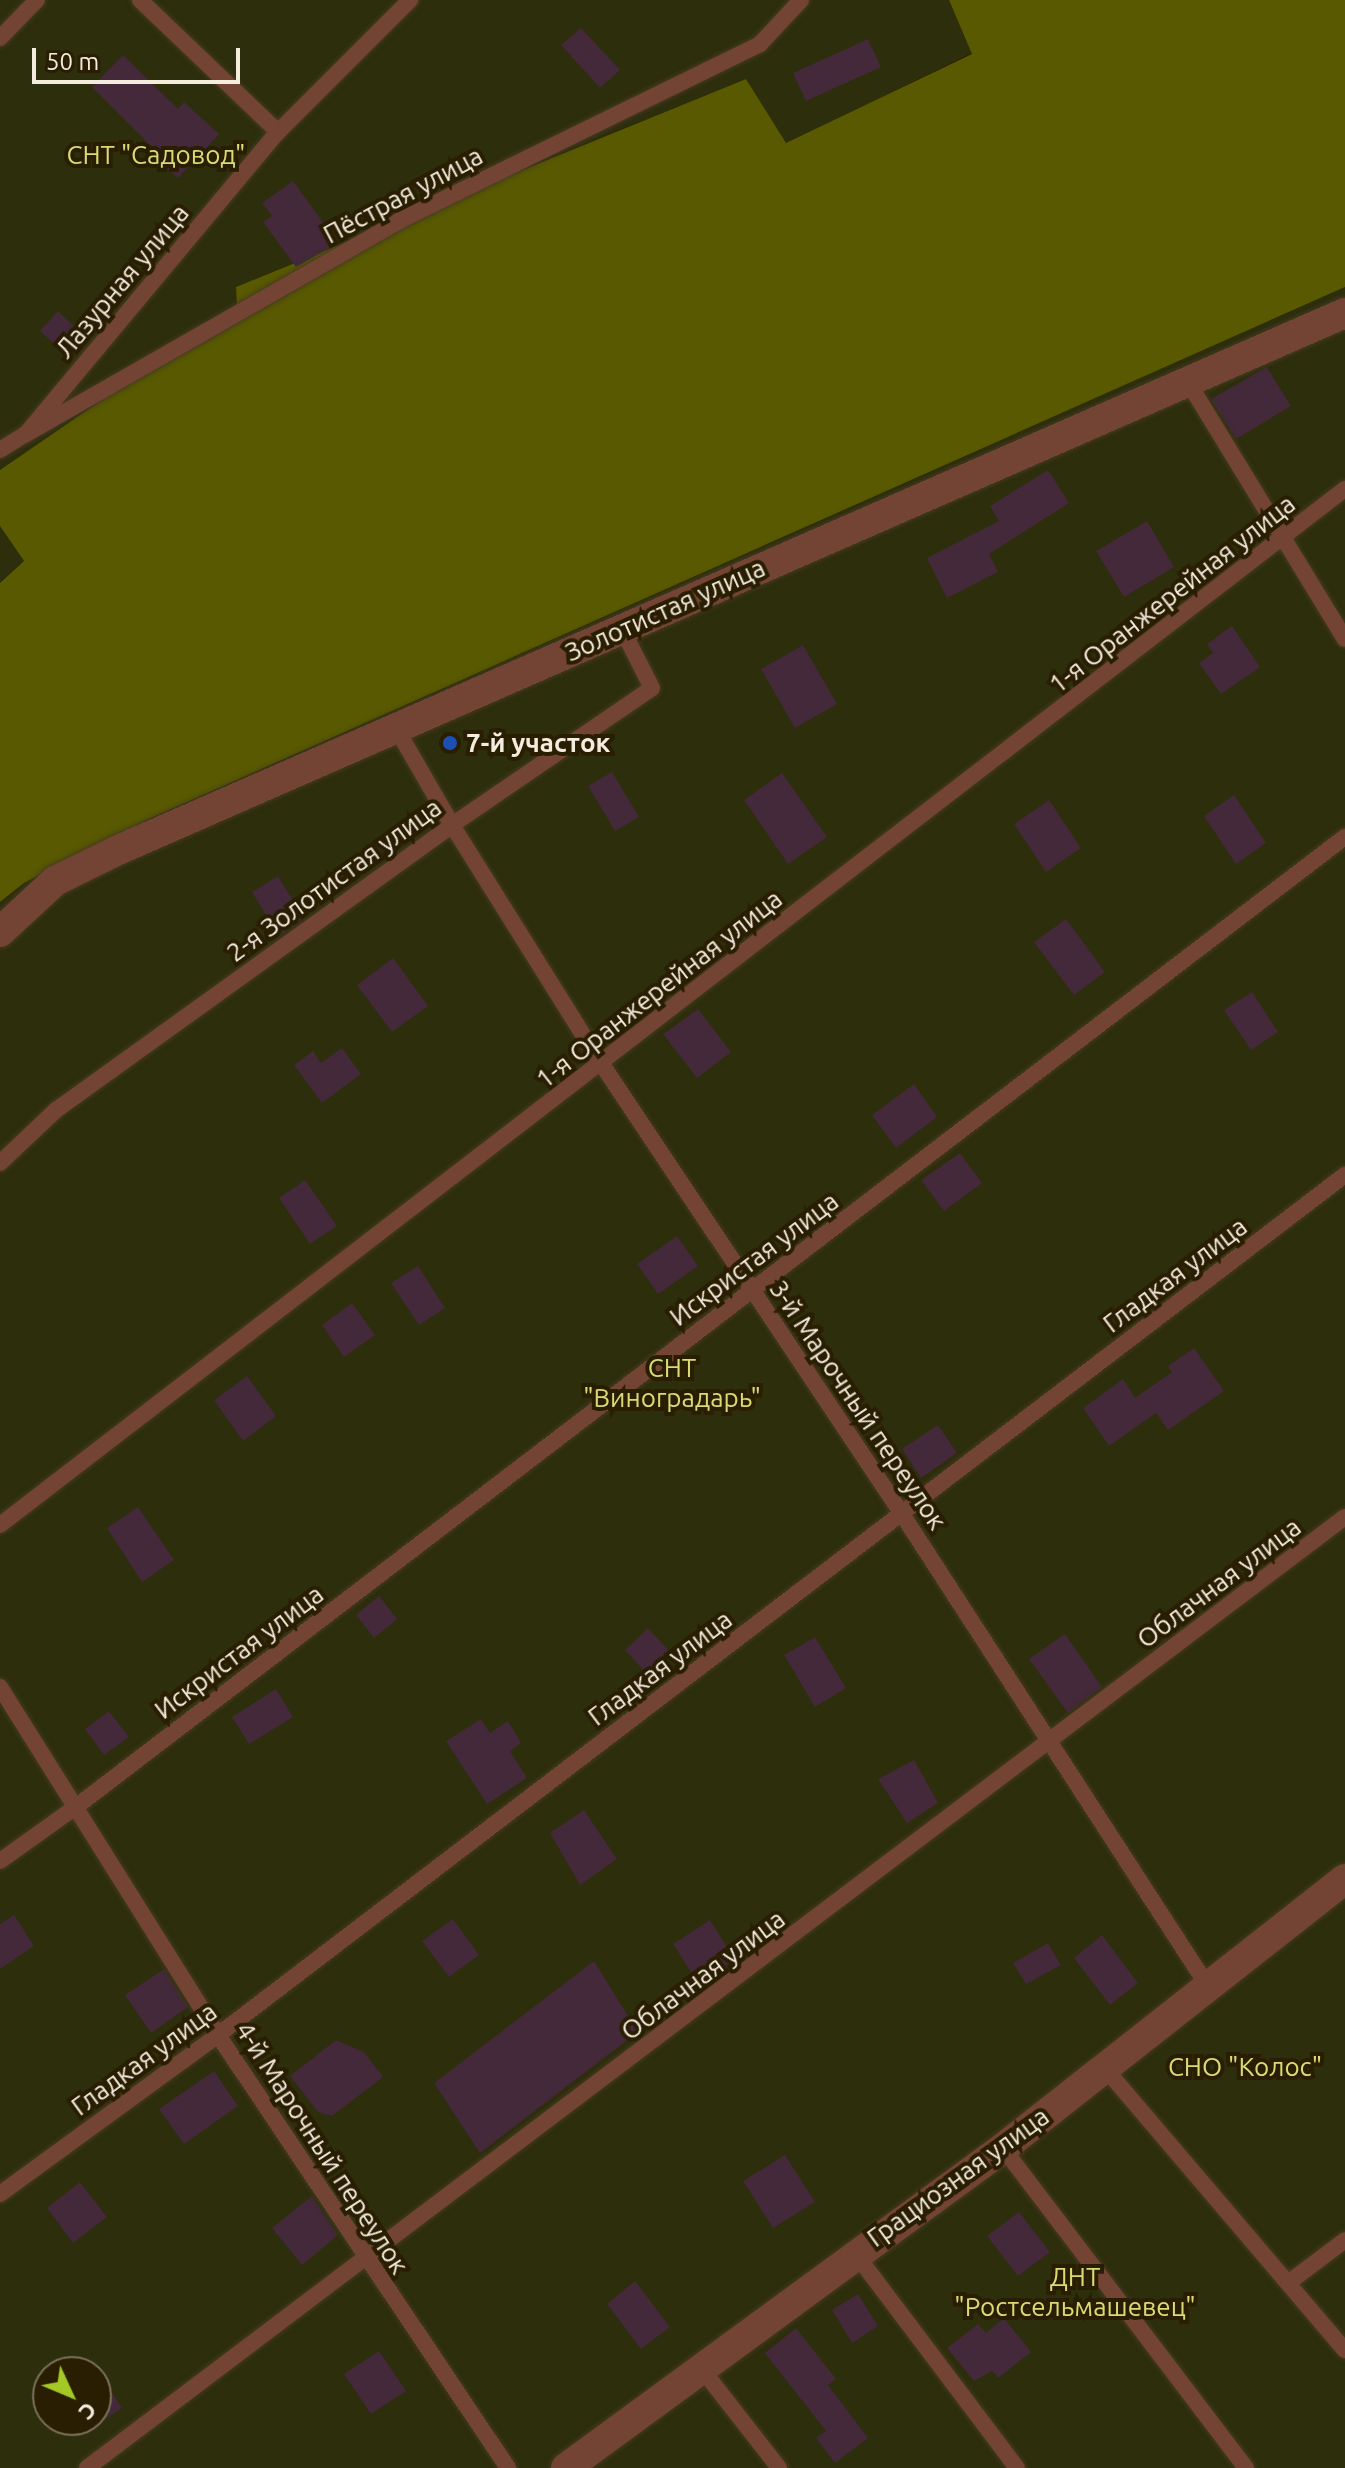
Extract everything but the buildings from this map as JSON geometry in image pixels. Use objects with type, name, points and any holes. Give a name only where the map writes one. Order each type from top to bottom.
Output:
[{"type":"street","name":"Золотистая улица","points":[[0,932],[55,881],[396,728],[1345,313]]},
{"type":"street","name":"Грациозная улица","points":[[566,2468],[855,2253],[1003,2148],[1103,2066],[1345,1879]]},
{"type":"lane","points":[[0,38],[37,0]]},
{"type":"lane","points":[[140,0],[278,132]]},
{"type":"lane","name":"Лазурная улица","points":[[0,450],[26,434],[278,132],[410,0]]},
{"type":"lane","name":"Пёстрая улица","points":[[26,434],[399,221],[760,44],[801,0]]},
{"type":"lane","points":[[1188,382],[1282,541],[1345,639]]},
{"type":"lane","name":"1-я Оранжерейная улица","points":[[0,1525],[1282,541],[1345,489]]},
{"type":"lane","name":"2-я Золотистая улица","points":[[0,1163],[56,1110],[452,825],[652,688],[622,629]]},
{"type":"lane","name":"3-й Марочный переулок","points":[[396,728],[452,825],[601,1063],[902,1514],[1207,1985]]},
{"type":"lane","name":"Искристая улица","points":[[0,1861],[77,1806],[1345,837]]},
{"type":"lane","name":"Гладкая улица","points":[[0,2194],[218,2035],[1345,1175]]},
{"type":"lane","name":"Облачная улица","points":[[87,2468],[1345,1517]]},
{"type":"lane","name":"4-й Марочный переулок","points":[[0,1687],[218,2035],[508,2468]]},
{"type":"lane","points":[[1103,2066],[1345,2350]]},
{"type":"lane","points":[[1003,2148],[1246,2468]]},
{"type":"lane","points":[[1288,2283],[1345,2240]]},
{"type":"lane","points":[[855,2253],[1017,2468]]},
{"type":"lane","points":[[701,2368],[779,2468]]},
{"type":"green space","name":"СНТ \"Садовод\"","points":[[0,0],[949,0],[972,53],[786,144],[746,79],[236,287],[238,307],[0,470]]},
{"type":"green space","name":"СНТ \"Виноградарь\"","points":[[1345,287],[1345,2468],[0,2468],[0,902],[24,883],[149,819]]},
{"type":"green space","points":[[0,526],[24,561],[0,583]]},
{"type":"shaded area","points":[[949,0],[1345,0],[1345,287],[149,819],[24,883],[0,902],[0,583],[24,561],[0,526],[0,470],[237,307],[236,287],[746,79],[786,143],[972,54]]},
{"type":"place","name":"7-й участок","points":[[450,743]]},
{"type":"park label","name":"СНО \"Колос\"","points":[[1245,2067]]},
{"type":"park label","name":"ДНТ \"Ростсельмашевец\"","points":[[1075,2292]]}]
